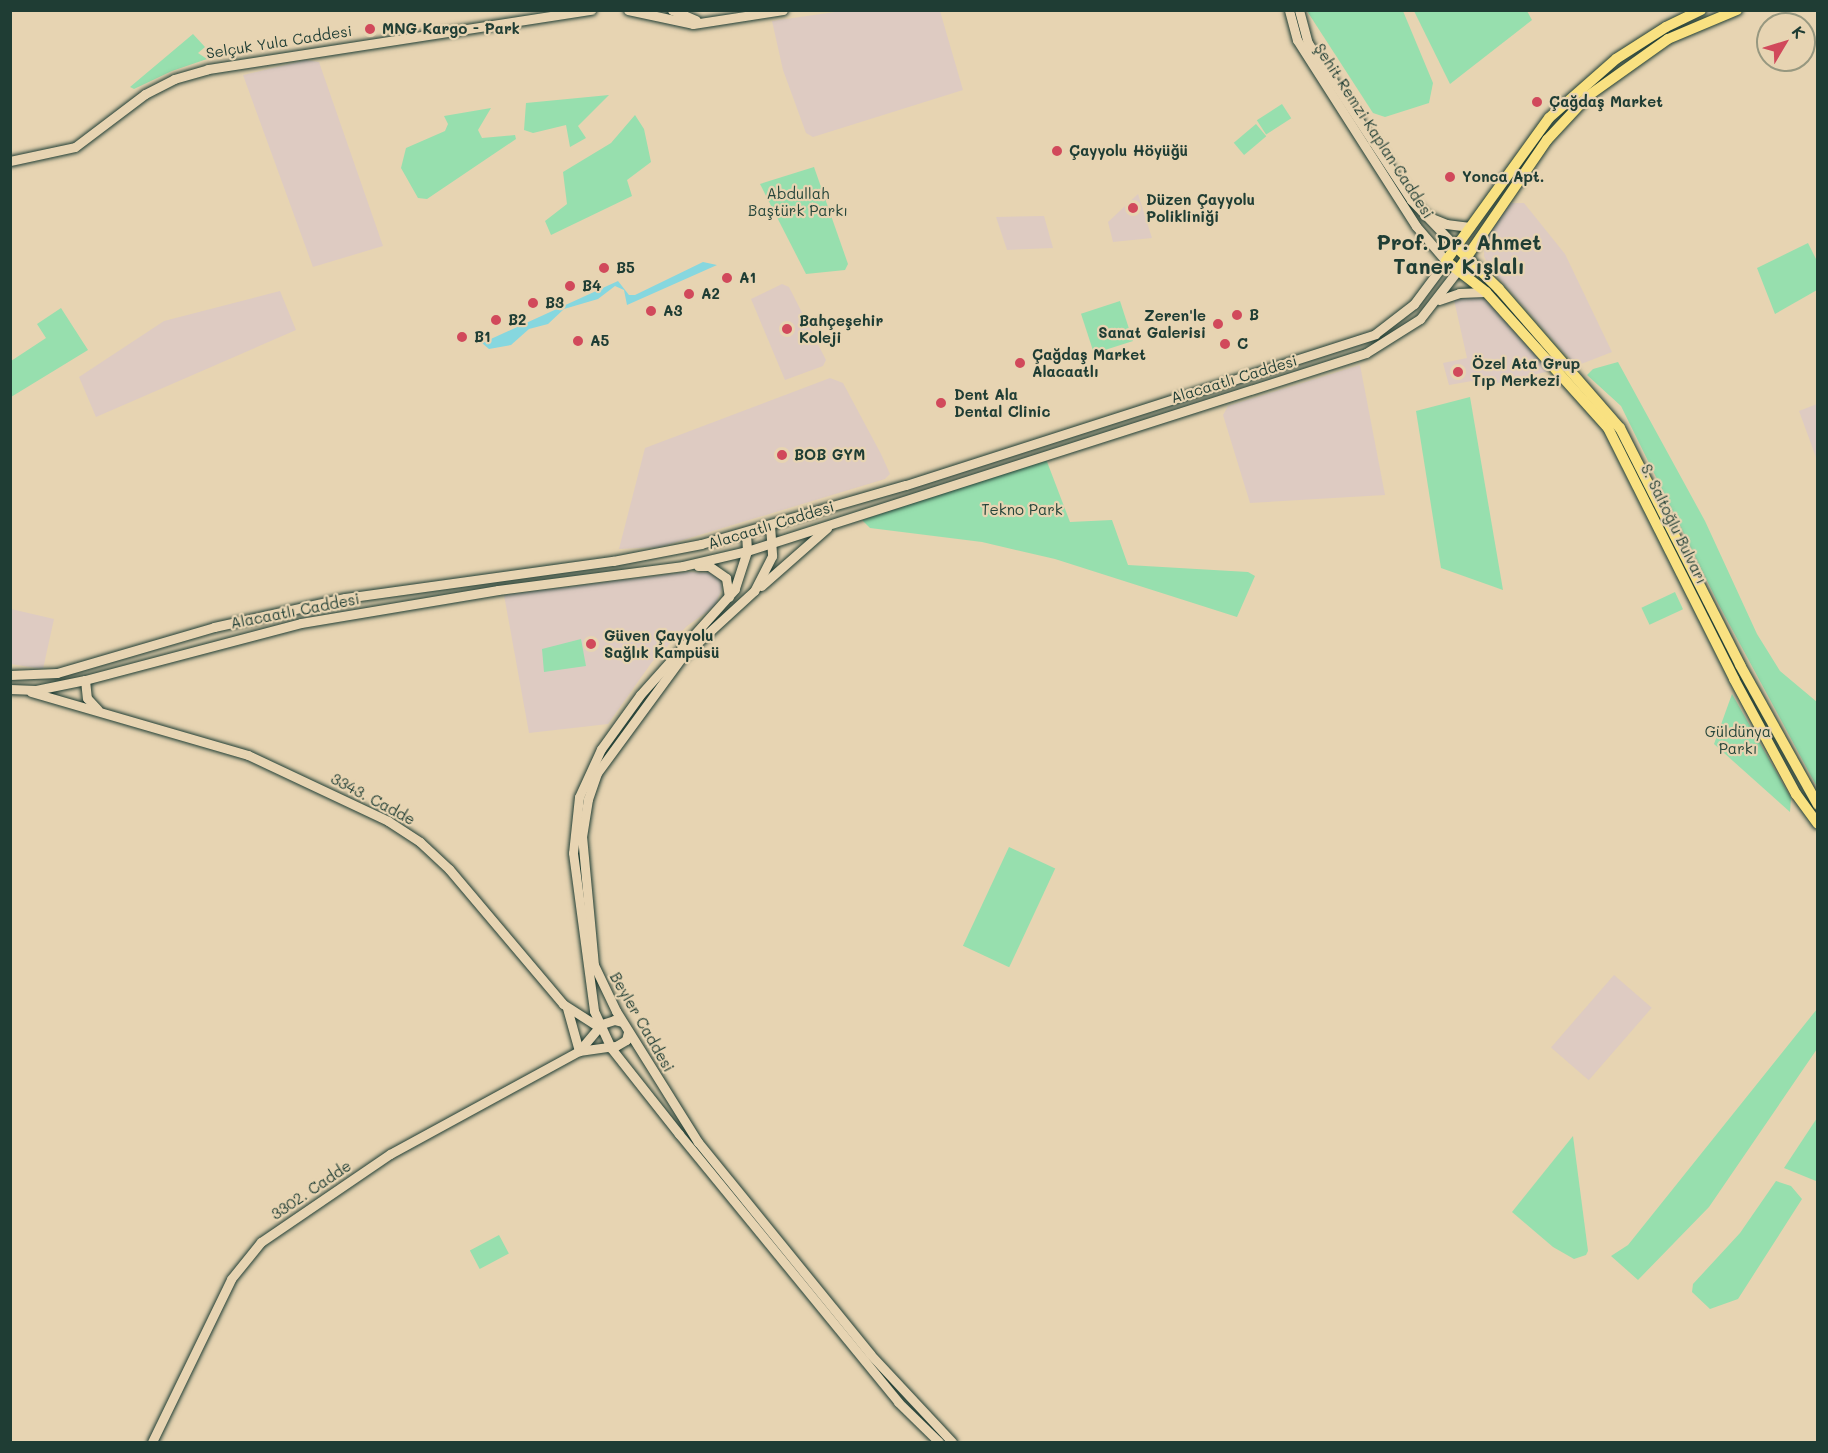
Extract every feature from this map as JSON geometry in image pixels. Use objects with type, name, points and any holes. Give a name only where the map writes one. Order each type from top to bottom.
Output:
[{"type":"main road","name":"Selçuk Yula Caddesi","points":[[10,161],[30,159],[75,147],[145,94],[174,79],[208,69],[591,10]]},
{"type":"main road","points":[[628,10],[661,12],[705,21],[783,10]]},
{"type":"main road","name":"Şehit Remzi Kaplan Caddesi","points":[[1289,10],[1297,40],[1416,226],[1446,261]]},
{"type":"main road","name":"Şehit Remzi Kaplan Caddesi","points":[[1299,10],[1308,43],[1421,213],[1455,247]]},
{"type":"main road","points":[[1446,261],[1543,126],[1580,89],[1637,45],[1701,10]]},
{"type":"main road","points":[[1458,270],[1547,140],[1588,96],[1668,39],[1737,10]]},
{"type":"main road","points":[[1421,213],[1442,223],[1470,227]]},
{"type":"main road","name":"S. Saltoğlu Bulvarı","points":[[1455,247],[1555,351],[1620,428],[1740,665],[1818,805]]},
{"type":"main road","name":"S. Saltoğlu Bulvarı","points":[[1446,261],[1486,292],[1608,428],[1734,680],[1796,794],[1818,824]]},
{"type":"main road","name":"Alacaatlı Caddesi","points":[[10,675],[57,673],[214,627],[345,598],[645,556],[746,532],[1349,345],[1375,334],[1407,311],[1446,261]]},
{"type":"main road","name":"Alacaatlı Caddesi","points":[[10,690],[27,691],[85,680],[301,623],[683,566],[747,551],[1366,353],[1405,332],[1437,301],[1458,270]]},
{"type":"main road","points":[[1437,301],[1459,293],[1486,292]]},
{"type":"main road","points":[[748,598],[836,522]]},
{"type":"main road","points":[[770,525],[773,543]]},
{"type":"main road","name":"Beyler Caddesi","points":[[746,532],[747,551],[742,574],[729,597],[677,650],[640,695],[601,748],[579,796],[573,834],[574,872],[586,968],[599,1027],[611,1048],[892,1395],[939,1443]]},
{"type":"main road","name":"Beyler Caddesi","points":[[773,543],[769,564],[748,598],[665,677],[617,741],[597,773],[588,799],[582,836],[592,952],[602,986],[622,1022],[714,1163],[870,1354],[952,1443]]},
{"type":"main road","points":[[683,566],[709,566],[719,571],[726,578],[729,597]]},
{"type":"main road","points":[[85,680],[87,698],[100,712]]},
{"type":"main road","name":"3343. Cadde","points":[[27,691],[260,760],[398,827],[449,869],[567,1008],[599,1027]]},
{"type":"main road","points":[[567,1008],[579,1051]]},
{"type":"main road","points":[[599,1027],[612,1020],[622,1022]]},
{"type":"main road","name":"3302. Cadde","points":[[152,1443],[231,1279],[248,1253],[390,1154],[579,1051],[599,1027]]},
{"type":"main road","points":[[611,1048],[626,1040],[628,1032]]},
{"type":"main road","name":"3302. Cadde","points":[[579,1051],[611,1048]]},
{"type":"shaded area","points":[[842,11],[940,11],[963,90],[813,137],[806,133],[783,70],[772,21]]},
{"type":"shaded area","points":[[306,60],[319,62],[383,246],[313,267],[243,75]]},
{"type":"shaded area","name":"Düzen Çayyolu Polikliniği","points":[[1138,194],[1152,238],[1113,242],[1108,222]]},
{"type":"shaded area","points":[[1506,203],[1524,203],[1565,254],[1612,352],[1576,366],[1489,267],[1484,256],[1485,238]]},
{"type":"shaded area","points":[[1044,216],[1053,248],[1007,250],[996,217]]},
{"type":"shaded area","name":"Bahçeşehir Koleji","points":[[782,284],[789,287],[826,360],[823,366],[785,380],[751,299]]},
{"type":"shaded area","points":[[280,291],[296,330],[96,417],[79,377],[164,321]]},
{"type":"shaded area","points":[[1477,296],[1487,299],[1550,371],[1476,388],[1472,381],[1449,385],[1443,363],[1467,358],[1454,300]]},
{"type":"shaded area","points":[[1360,365],[1385,495],[1250,503],[1223,415],[1228,406]]},
{"type":"shaded area","points":[[830,378],[843,383],[890,474],[885,479],[660,547],[619,549],[645,448]]},
{"type":"shaded area","points":[[1818,404],[1817,460],[1799,411]]},
{"type":"shaded area","name":"Güven Çayyolu Sağlık Kampüsü","points":[[687,572],[710,573],[720,579],[722,588],[715,606],[687,626],[652,662],[608,724],[529,733],[504,595]]},
{"type":"shaded area","points":[[11,609],[54,619],[43,669],[11,664]]},
{"type":"shaded area","points":[[1614,975],[1652,1008],[1589,1080],[1551,1047]]},
{"type":"green space","points":[[1307,11],[1403,11],[1433,83],[1429,103],[1385,117],[1373,113]]},
{"type":"green space","points":[[1414,11],[1527,11],[1532,20],[1450,84]]},
{"type":"green space","points":[[193,34],[205,47],[198,53],[207,59],[172,71],[134,89],[130,87]]},
{"type":"green space","points":[[609,95],[578,126],[586,138],[570,147],[566,125],[533,133],[524,130],[526,103]]},
{"type":"green space","points":[[1282,104],[1291,118],[1266,135],[1257,120]]},
{"type":"green space","points":[[491,108],[478,130],[482,138],[515,135],[516,139],[427,199],[418,198],[401,168],[406,148],[445,131],[448,124],[444,116]]},
{"type":"green space","points":[[635,115],[644,129],[651,162],[627,180],[632,196],[551,235],[545,221],[567,204],[563,172],[611,143]]},
{"type":"green space","points":[[1256,124],[1266,136],[1244,155],[1234,143]]},
{"type":"green space","name":"Abdullah Baştürk Parkı","points":[[814,167],[848,264],[845,270],[806,274],[760,184]]},
{"type":"green space","points":[[1808,243],[1817,261],[1817,290],[1775,314],[1757,268]]},
{"type":"green space","points":[[1120,301],[1133,341],[1094,354],[1081,314]]},
{"type":"green space","points":[[61,308],[88,350],[11,397],[11,361],[46,338],[37,324]]},
{"type":"green space","points":[[1618,362],[1705,521],[1757,634],[1780,671],[1817,702],[1817,787],[1719,605],[1621,406],[1587,375],[1593,369]]},
{"type":"green space","points":[[1470,397],[1503,590],[1441,568],[1416,411]]},
{"type":"green space","name":"Tekno Park","points":[[1046,459],[1070,522],[1112,520],[1128,565],[1248,572],[1255,576],[1237,617],[1055,559],[982,542],[870,528],[862,520]]},
{"type":"green space","points":[[1675,592],[1683,609],[1649,625],[1641,608]]},
{"type":"green space","points":[[581,639],[586,666],[544,672],[542,649]]},
{"type":"green space","name":"Güldünya Parkı","points":[[1732,694],[1791,798],[1790,812],[1714,744]]},
{"type":"green space","points":[[1009,847],[1055,869],[1009,967],[963,946]]},
{"type":"green space","points":[[1817,1009],[1817,1049],[1709,1207],[1638,1280],[1611,1256],[1628,1245]]},
{"type":"green space","points":[[1817,1118],[1818,1179],[1816,1181],[1784,1168]]},
{"type":"green space","points":[[1573,1136],[1588,1251],[1586,1255],[1574,1259],[1553,1247],[1512,1212]]},
{"type":"green space","points":[[1776,1181],[1791,1186],[1802,1199],[1738,1299],[1710,1309],[1692,1292],[1693,1284],[1740,1233]]},
{"type":"green space","points":[[499,1235],[509,1254],[480,1269],[470,1250]]},
{"type":"water","points":[[703,262],[717,265],[627,305],[624,290],[615,286],[598,299],[564,309],[548,324],[529,329],[511,345],[489,349],[482,343],[618,281],[629,295],[635,295]]},
{"type":"place","name":"MNG Kargo - Park","points":[[370,29]]},
{"type":"place","name":"Çağdaş Market","points":[[1537,102]]},
{"type":"place","name":"Çayyolu Höyüğü","points":[[1057,151]]},
{"type":"place","name":"Yonca Apt.","points":[[1450,177]]},
{"type":"place","name":"Düzen Çayyolu Polikliniği","points":[[1133,208]]},
{"type":"place","name":"B5","points":[[604,268]]},
{"type":"place","name":"A1","points":[[727,278]]},
{"type":"place","name":"B4","points":[[570,286]]},
{"type":"place","name":"A2","points":[[689,294]]},
{"type":"place","name":"B3","points":[[533,303]]},
{"type":"place","name":"A3","points":[[651,311]]},
{"type":"place","name":"B","points":[[1237,315]]},
{"type":"place","name":"B2","points":[[496,320]]},
{"type":"place","name":"Zeren'le Sanat Galerisi","points":[[1218,324]]},
{"type":"place","name":"Bahçeşehir Koleji","points":[[787,329]]},
{"type":"place","name":"B1","points":[[462,337]]},
{"type":"place","name":"A5","points":[[578,341]]},
{"type":"place","name":"C","points":[[1225,344]]},
{"type":"place","name":"Çağdaş Market Alacaatlı","points":[[1020,363]]},
{"type":"place","name":"Özel Ata Grup Tıp Merkezi","points":[[1458,372]]},
{"type":"place","name":"Dent Ala Dental Clinic","points":[[941,403]]},
{"type":"place","name":"BOB GYM","points":[[782,455]]},
{"type":"place","name":"Güven Çayyolu Sağlık Kampüsü","points":[[591,644]]},
{"type":"district","name":"Prof. Dr. Ahmet Taner Kışlalı","points":[[1459,254]]}]
